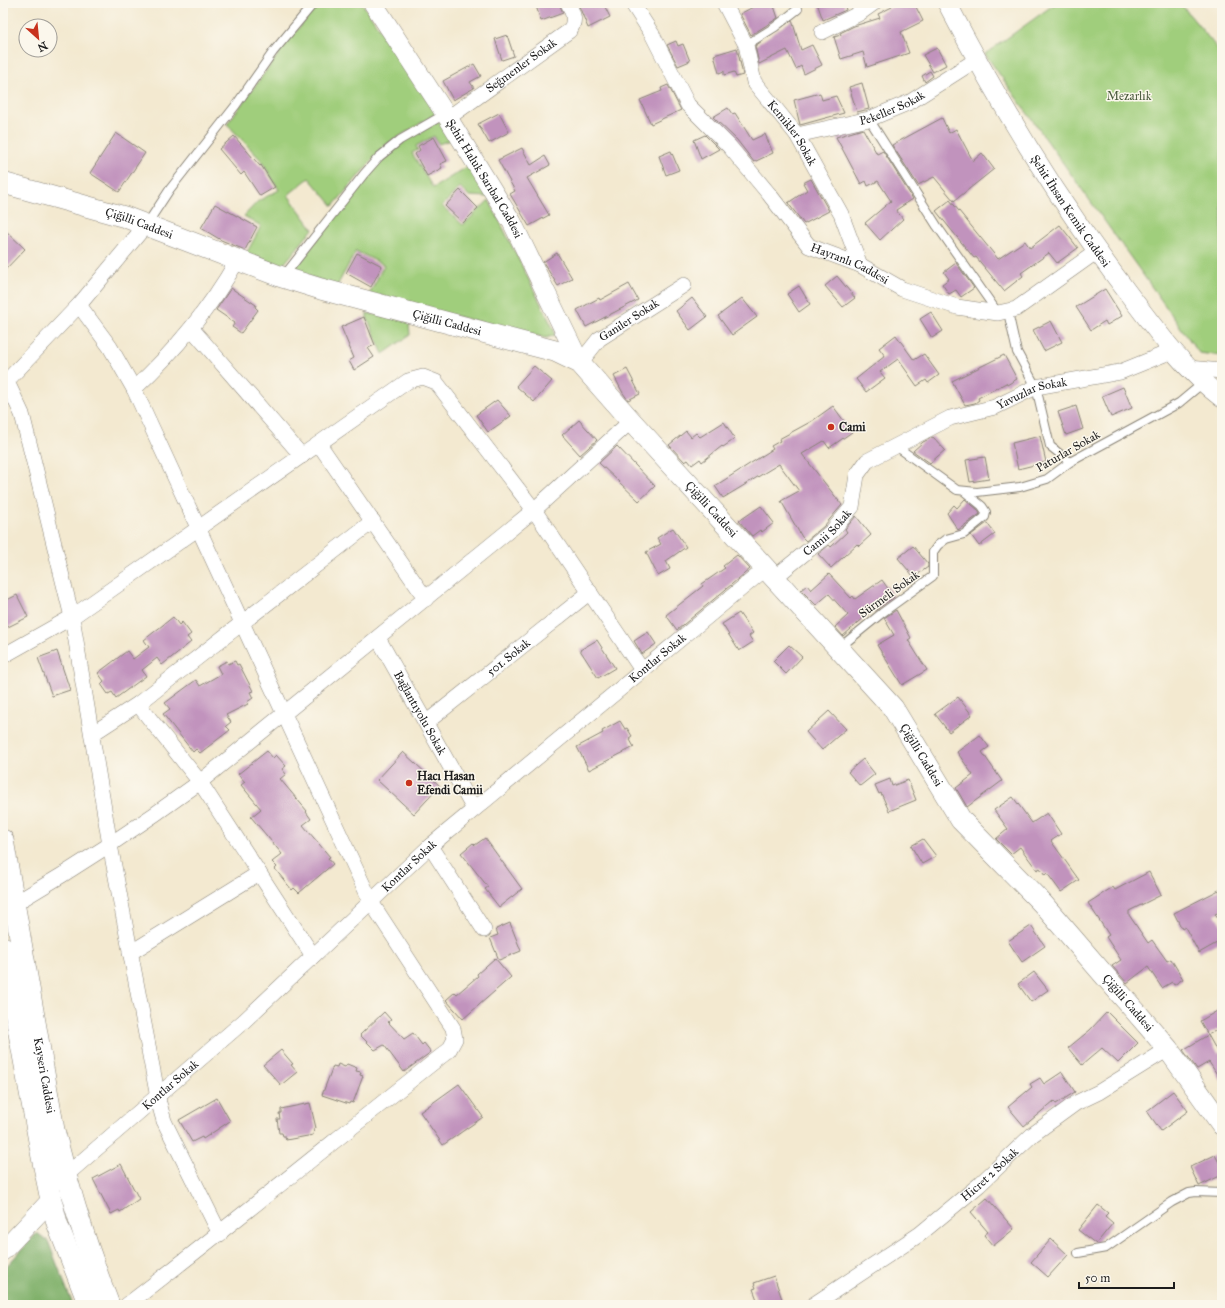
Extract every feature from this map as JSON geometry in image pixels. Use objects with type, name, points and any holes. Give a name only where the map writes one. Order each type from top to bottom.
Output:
[{"type":"main road","name":"Çiğilli Caddesi","points":[[3,183],[125,217],[237,261],[320,290],[555,351],[580,363],[631,421],[893,708],[961,820],[1042,903],[1168,1049],[1222,1125]]},
{"type":"main road","name":"Kayseri Caddesi","points":[[3,840],[54,1130],[65,1176],[88,1251],[109,1305]]},
{"type":"main road","name":"Kayseri Caddesi","points":[[3,947],[51,1200],[57,1223],[90,1305]]},
{"type":"street","name":"Şehit Haluk Sarıbal Caddesi","points":[[373,3],[447,116],[512,222],[580,363]]},
{"type":"street","name":"Seğmenler Sokak","points":[[447,116],[569,31],[573,25],[574,18],[568,3]]},
{"type":"street","name":"Hayranlı Caddesi","points":[[632,3],[652,34],[688,105],[729,146],[770,194],[808,246],[860,265],[902,289],[957,307],[1003,313]]},
{"type":"street","name":"Kemikler Sokak","points":[[724,3],[746,45],[754,82],[797,135],[841,214],[860,265]]},
{"type":"street","points":[[822,32],[860,13],[874,3]]},
{"type":"street","name":"Şehit İhsan Kemik Caddesi","points":[[947,3],[976,60],[1016,130],[1096,252],[1172,351],[1203,384],[1222,398]]},
{"type":"street","name":"Pekeller Sokak","points":[[797,135],[869,119],[910,102],[976,60]]},
{"type":"street","points":[[146,225],[79,306],[5,384],[22,414],[72,617],[110,845],[157,1096],[164,1120],[220,1234]]},
{"type":"street","points":[[1003,313],[1016,309],[1096,252]]},
{"type":"street","points":[[134,390],[192,329],[208,307],[237,261]]},
{"type":"street","name":"Ganiler Sokak","points":[[580,363],[599,339],[684,285]]},
{"type":"street","points":[[79,306],[110,347],[134,390],[371,902],[453,1028],[454,1033],[454,1043],[449,1050],[220,1234],[127,1305]]},
{"type":"street","points":[[192,329],[302,456]]},
{"type":"street","name":"Yavuzlar Sokak","points":[[896,446],[950,418],[995,407],[1036,387],[1120,372],[1172,351]]},
{"type":"street","points":[[1188,368],[1222,371]]},
{"type":"street","points":[[3,656],[72,617],[408,381],[417,377],[427,378],[436,382],[534,510],[642,670]]},
{"type":"street","points":[[14,904],[110,845],[148,820],[200,782],[534,510],[631,421]]},
{"type":"street","points":[[319,444],[426,599]]},
{"type":"street","name":"Camii Sokak","points":[[769,573],[832,531],[852,507],[857,475],[867,461],[896,446]]},
{"type":"street","points":[[92,734],[138,704],[373,521]]},
{"type":"street","name":"Kontlar Sokak","points":[[51,1200],[65,1176],[244,1021],[430,846],[642,670],[769,573]]},
{"type":"street","name":"501. Sokak","points":[[426,722],[590,592]]},
{"type":"street","name":"Bağlantıyolu Sokak","points":[[378,638],[474,809]]},
{"type":"street","points":[[138,704],[200,782],[313,956]]},
{"type":"street","points":[[430,846],[484,930]]},
{"type":"street","points":[[130,953],[259,873]]},
{"type":"street","name":"Hicret 2 Sokak","points":[[813,1305],[920,1234],[979,1185],[1032,1134],[1076,1103],[1099,1092],[1168,1049]]},
{"type":"street","points":[[3,1251],[51,1200]]},
{"type":"lane","points":[[146,225],[170,189],[236,105],[273,52],[314,3]]},
{"type":"lane","points":[[746,45],[775,27],[798,9]]},
{"type":"lane","points":[[282,277],[364,174],[379,158],[400,140],[447,116]]},
{"type":"lane","points":[[869,119],[937,226],[1003,313],[1017,352],[1036,387],[1050,446],[1070,462]]},
{"type":"lane","name":"Paturlar Sokak","points":[[896,446],[943,482],[957,490],[965,492],[1020,487],[1047,479],[1070,462],[1163,412],[1203,384]]},
{"type":"lane","name":"Sürmeli Sokak","points":[[838,648],[888,608],[929,581],[933,576],[934,552],[938,545],[946,539],[964,534],[985,518],[986,512],[982,506],[965,492]]},
{"type":"lane","points":[[1078,1253],[1106,1248],[1172,1202],[1189,1193],[1222,1193]]},
{"type":"green space","points":[[320,3],[362,3],[437,113],[384,146],[333,206],[309,178],[288,195],[313,229],[279,270],[246,254],[261,226],[244,216],[258,201],[279,190],[261,160],[227,124],[291,37]]},
{"type":"green space","name":"Mezarlık","points":[[1056,3],[1180,3],[1222,54],[1222,356],[1199,353],[985,54]]},
{"type":"green space","points":[[444,120],[455,138],[439,144],[434,136],[416,146],[418,150],[412,153],[433,188],[470,165],[488,197],[469,196],[460,187],[442,206],[463,225],[489,200],[554,330],[555,335],[546,338],[369,295],[384,265],[356,251],[337,286],[299,273],[297,266],[344,203],[380,161],[400,144],[422,129]]},
{"type":"green space","points":[[367,313],[409,322],[410,335],[383,354],[367,318]]},
{"type":"green space","points":[[37,1233],[48,1241],[73,1305],[3,1305],[3,1270]]},
{"type":"building","points":[[535,3],[559,3],[563,13],[541,21]]},
{"type":"building","points":[[586,3],[603,3],[610,17],[588,28],[579,6]]},
{"type":"building","points":[[751,3],[773,3],[778,18],[751,35],[740,14],[753,7]]},
{"type":"building","points":[[817,3],[844,3],[846,10],[823,20]]},
{"type":"building","points":[[890,3],[914,3],[923,21],[901,32],[909,53],[867,67],[863,52],[841,59],[834,37],[841,35],[840,33],[854,26],[880,18],[878,14],[892,7]]},
{"type":"building","points":[[792,20],[801,50],[812,45],[822,65],[804,74],[801,66],[796,69],[787,50],[759,64],[755,46]]},
{"type":"building","points":[[507,35],[514,56],[502,60],[495,39]]},
{"type":"building","points":[[676,41],[678,46],[683,44],[690,61],[678,66],[667,45]]},
{"type":"building","points":[[737,48],[743,75],[736,77],[734,72],[724,75],[724,71],[719,73],[714,55]]},
{"type":"building","points":[[937,48],[946,65],[933,72],[923,55]]},
{"type":"building","points":[[474,64],[481,76],[470,82],[474,88],[453,100],[443,81]]},
{"type":"building","points":[[930,71],[933,76],[925,82],[922,76]]},
{"type":"building","points":[[862,83],[869,109],[857,112],[849,87]]},
{"type":"building","points":[[668,85],[681,110],[651,124],[640,100],[662,91],[661,88]]},
{"type":"building","points":[[820,93],[822,100],[836,96],[844,113],[800,125],[794,100]]},
{"type":"building","points":[[728,108],[732,114],[735,113],[752,140],[765,134],[773,153],[754,162],[737,140],[713,117]]},
{"type":"building","points":[[499,113],[509,132],[489,143],[478,124]]},
{"type":"building","points":[[942,118],[949,133],[956,129],[973,161],[982,153],[994,169],[954,201],[934,177],[918,185],[892,145]]},
{"type":"building","points":[[863,129],[877,154],[883,151],[913,199],[896,210],[903,219],[880,240],[865,223],[891,201],[878,181],[868,186],[866,181],[861,184],[836,137]]},
{"type":"building","points":[[116,133],[145,153],[119,192],[90,173]]},
{"type":"building","points":[[705,135],[719,149],[701,159],[694,140]]},
{"type":"building","points":[[234,136],[260,166],[261,165],[275,187],[260,196],[244,172],[241,175],[219,149]]},
{"type":"building","points":[[434,137],[447,161],[440,164],[442,168],[427,176],[415,154],[420,150],[418,146]]},
{"type":"building","points":[[522,148],[531,165],[545,156],[550,165],[527,178],[549,215],[529,226],[510,194],[515,191],[498,160]]},
{"type":"building","points":[[671,151],[679,170],[666,175],[659,156]]},
{"type":"building","points":[[811,179],[829,211],[804,224],[788,203],[807,190],[803,183]]},
{"type":"building","points":[[460,190],[478,208],[463,223],[445,206]]},
{"type":"building","points":[[950,200],[998,259],[1025,241],[1030,248],[1060,225],[1078,248],[1057,263],[1049,253],[1021,273],[1023,276],[1004,291],[976,257],[974,258],[936,211]]},
{"type":"building","points":[[215,204],[257,227],[245,250],[221,240],[201,228]]},
{"type":"building","points":[[3,228],[25,249],[3,272]]},
{"type":"building","points":[[357,253],[382,266],[371,287],[346,273]]},
{"type":"building","points":[[557,253],[572,278],[558,286],[543,262]]},
{"type":"building","points":[[956,263],[974,288],[961,297],[956,290],[949,294],[942,284],[949,279],[944,272]]},
{"type":"building","points":[[837,276],[855,298],[843,307],[825,286]]},
{"type":"building","points":[[629,284],[638,300],[586,327],[577,310],[599,298],[600,300]]},
{"type":"building","points":[[799,286],[810,304],[799,312],[787,294]]},
{"type":"building","points":[[231,288],[256,305],[255,307],[258,310],[241,333],[232,327],[235,323],[216,310]]},
{"type":"building","points":[[1105,289],[1122,316],[1107,325],[1105,321],[1091,330],[1076,307]]},
{"type":"building","points":[[692,298],[707,317],[690,330],[676,311]]},
{"type":"building","points":[[742,298],[757,317],[732,335],[718,316]]},
{"type":"building","points":[[931,312],[943,331],[932,338],[920,319]]},
{"type":"building","points":[[364,317],[375,345],[368,348],[374,357],[354,370],[349,361],[354,358],[341,327]]},
{"type":"building","points":[[1051,321],[1062,342],[1044,351],[1033,330]]},
{"type":"building","points":[[896,335],[914,360],[924,354],[939,375],[928,383],[926,380],[917,386],[898,359],[880,372],[885,378],[866,392],[856,379],[885,356],[879,348]]},
{"type":"building","points":[[1004,355],[1017,379],[1007,385],[1006,383],[978,398],[979,400],[975,403],[965,405],[952,381]]},
{"type":"building","points":[[534,366],[552,381],[534,402],[516,386]]},
{"type":"building","points":[[627,369],[640,394],[628,400],[614,376]]},
{"type":"building","points":[[1123,387],[1132,408],[1111,417],[1102,396]]},
{"type":"building","points":[[497,400],[511,416],[488,432],[476,415]]},
{"type":"building","points":[[833,406],[852,432],[829,448],[824,441],[802,454],[842,505],[824,526],[806,541],[802,537],[781,501],[799,491],[779,464],[723,498],[715,486],[773,449],[771,446],[780,441],[779,439],[812,421]]},
{"type":"building","points":[[1076,406],[1083,429],[1066,435],[1058,412]]},
{"type":"building","points":[[579,420],[597,440],[580,455],[562,435]]},
{"type":"building","points":[[724,422],[735,439],[723,447],[722,446],[702,462],[700,459],[692,465],[688,460],[685,462],[669,445],[686,431],[691,437],[696,433],[700,437]]},
{"type":"building","points":[[1040,436],[1046,462],[1018,469],[1012,443]]},
{"type":"building","points":[[933,437],[945,450],[930,463],[913,451],[923,442]]},
{"type":"building","points":[[617,446],[655,486],[639,501],[599,463]]},
{"type":"building","points":[[985,457],[989,479],[970,482],[966,460]]},
{"type":"building","points":[[965,499],[978,510],[980,514],[958,530],[947,513],[954,505],[957,508]]},
{"type":"building","points":[[761,506],[774,523],[762,532],[760,530],[752,536],[739,521]]},
{"type":"building","points":[[856,516],[871,535],[859,546],[857,544],[831,568],[818,554],[829,545],[831,547],[847,532],[845,529]]},
{"type":"building","points":[[987,523],[995,534],[979,546],[971,535]]},
{"type":"building","points":[[673,528],[686,547],[666,561],[670,569],[658,576],[646,552],[661,544],[657,538]]},
{"type":"building","points":[[913,546],[928,564],[928,567],[914,577],[898,558]]},
{"type":"building","points":[[737,555],[750,569],[677,630],[666,615],[703,586],[702,584],[725,568],[723,566]]},
{"type":"building","points":[[829,574],[851,598],[853,596],[855,599],[882,580],[894,597],[875,611],[874,609],[843,636],[835,627],[848,615],[829,594],[816,605],[801,590],[807,585],[811,590]]},
{"type":"building","points":[[17,595],[28,617],[6,628],[3,621],[3,602]]},
{"type":"building","points":[[896,610],[911,638],[908,640],[927,670],[902,685],[877,645],[894,635],[884,618]]},
{"type":"building","points":[[739,613],[753,633],[749,636],[753,642],[739,651],[722,624]]},
{"type":"building","points":[[173,617],[179,625],[182,622],[191,634],[187,637],[191,642],[162,665],[157,658],[142,670],[146,676],[116,698],[112,692],[108,694],[101,684],[104,681],[98,673],[127,651],[133,659],[149,647],[144,640]]},
{"type":"building","points":[[648,632],[656,644],[642,654],[634,641]]},
{"type":"building","points":[[597,640],[615,668],[598,678],[580,650]]},
{"type":"building","points":[[789,645],[802,657],[786,674],[773,661]]},
{"type":"building","points":[[57,651],[70,690],[52,696],[38,658]]},
{"type":"building","points":[[227,661],[228,664],[235,661],[237,665],[239,664],[253,691],[250,692],[253,698],[247,702],[248,704],[226,715],[231,722],[226,726],[230,730],[200,753],[196,749],[193,752],[163,714],[170,709],[165,703],[196,680],[200,686],[221,674],[217,666]]},
{"type":"building","points":[[958,697],[972,715],[949,732],[935,714]]},
{"type":"building","points":[[829,711],[846,729],[822,750],[806,732]]},
{"type":"building","points":[[620,721],[632,736],[629,738],[634,747],[589,770],[577,747],[603,733],[602,731]]},
{"type":"building","points":[[980,735],[989,747],[982,752],[1002,781],[967,807],[956,788],[973,775],[957,752]]},
{"type":"building","points":[[267,751],[273,758],[276,755],[286,766],[282,769],[286,774],[280,779],[307,811],[306,812],[311,819],[303,825],[330,857],[328,858],[333,864],[299,893],[294,888],[292,890],[275,869],[277,867],[272,862],[282,854],[251,817],[261,809],[241,785],[245,782],[238,774]]},
{"type":"building","name":"Hacı Hasan Efendi Camii","points":[[403,752],[440,786],[414,814],[377,780]]},
{"type":"building","points":[[863,759],[875,774],[860,786],[848,772]]},
{"type":"building","points":[[890,779],[892,786],[908,780],[916,800],[889,811],[881,793],[879,794],[875,785]]},
{"type":"building","points":[[1013,797],[1032,823],[1047,813],[1061,834],[1051,841],[1079,880],[1061,892],[1047,873],[1045,875],[1040,868],[1037,870],[1020,847],[1011,854],[996,839],[1008,829],[994,810]]},
{"type":"building","points":[[485,838],[522,889],[499,907],[485,889],[488,887],[461,853],[473,843],[475,845]]},
{"type":"building","points":[[923,839],[936,856],[922,864],[911,846]]},
{"type":"building","points":[[1149,872],[1161,895],[1129,911],[1129,915],[1148,943],[1152,940],[1167,961],[1171,959],[1183,979],[1174,985],[1172,982],[1162,988],[1148,967],[1127,983],[1112,966],[1121,960],[1106,937],[1109,935],[1088,903],[1113,887],[1115,890]]},
{"type":"building","points":[[1219,890],[1222,896],[1222,911],[1215,914],[1222,926],[1222,940],[1199,953],[1185,927],[1182,929],[1174,913]]},
{"type":"building","points":[[510,923],[521,951],[499,960],[490,938],[498,935],[496,929]]},
{"type":"building","points":[[1031,926],[1045,946],[1022,962],[1008,941]]},
{"type":"building","points":[[495,958],[511,977],[463,1019],[446,1000],[455,992],[457,994],[478,976],[477,974]]},
{"type":"building","points":[[1034,972],[1048,990],[1031,1002],[1018,984]]},
{"type":"building","points":[[1217,1011],[1222,1020],[1222,1027],[1208,1035],[1200,1021]]},
{"type":"building","points":[[384,1012],[391,1020],[388,1022],[404,1039],[413,1033],[422,1045],[424,1043],[431,1052],[404,1072],[384,1045],[375,1050],[360,1035]]},
{"type":"building","points":[[1107,1012],[1138,1043],[1118,1063],[1102,1048],[1082,1065],[1068,1048],[1090,1030]]},
{"type":"building","points":[[1208,1035],[1218,1053],[1222,1051],[1222,1082],[1209,1062],[1197,1069],[1183,1050]]},
{"type":"building","points":[[281,1050],[293,1064],[291,1065],[297,1072],[281,1085],[263,1065]]},
{"type":"building","points":[[338,1064],[345,1067],[347,1064],[357,1068],[356,1071],[361,1072],[360,1075],[363,1076],[353,1103],[350,1102],[349,1104],[322,1095],[333,1066],[337,1067]]},
{"type":"building","points":[[1062,1072],[1075,1092],[1056,1104],[1054,1101],[1024,1126],[1008,1107],[1032,1087],[1030,1084],[1040,1078],[1044,1084]]},
{"type":"building","points":[[459,1084],[483,1117],[443,1145],[420,1112]]},
{"type":"building","points":[[1173,1091],[1188,1111],[1161,1131],[1147,1111]]},
{"type":"building","points":[[217,1098],[230,1121],[203,1139],[202,1137],[192,1142],[179,1120]]},
{"type":"building","points":[[310,1103],[316,1128],[314,1129],[313,1135],[286,1140],[282,1133],[279,1133],[277,1119],[280,1119],[279,1113],[281,1113],[281,1109]]},
{"type":"building","points":[[1215,1155],[1222,1168],[1222,1175],[1199,1186],[1190,1167]]},
{"type":"building","points":[[121,1164],[139,1199],[120,1212],[119,1210],[111,1214],[93,1179]]},
{"type":"building","points":[[987,1198],[1014,1229],[993,1246],[984,1235],[988,1232],[971,1212]]},
{"type":"building","points":[[1098,1205],[1108,1213],[1105,1216],[1113,1223],[1096,1244],[1078,1230]]},
{"type":"building","points":[[1051,1239],[1068,1255],[1048,1277],[1031,1262]]},
{"type":"building","points":[[774,1276],[784,1305],[759,1305],[753,1289],[756,1288],[754,1283]]},
{"type":"place","name":"Cami","points":[[831,427]]},
{"type":"place","name":"Hacı Hasan Efendi Camii","points":[[409,783]]}]
